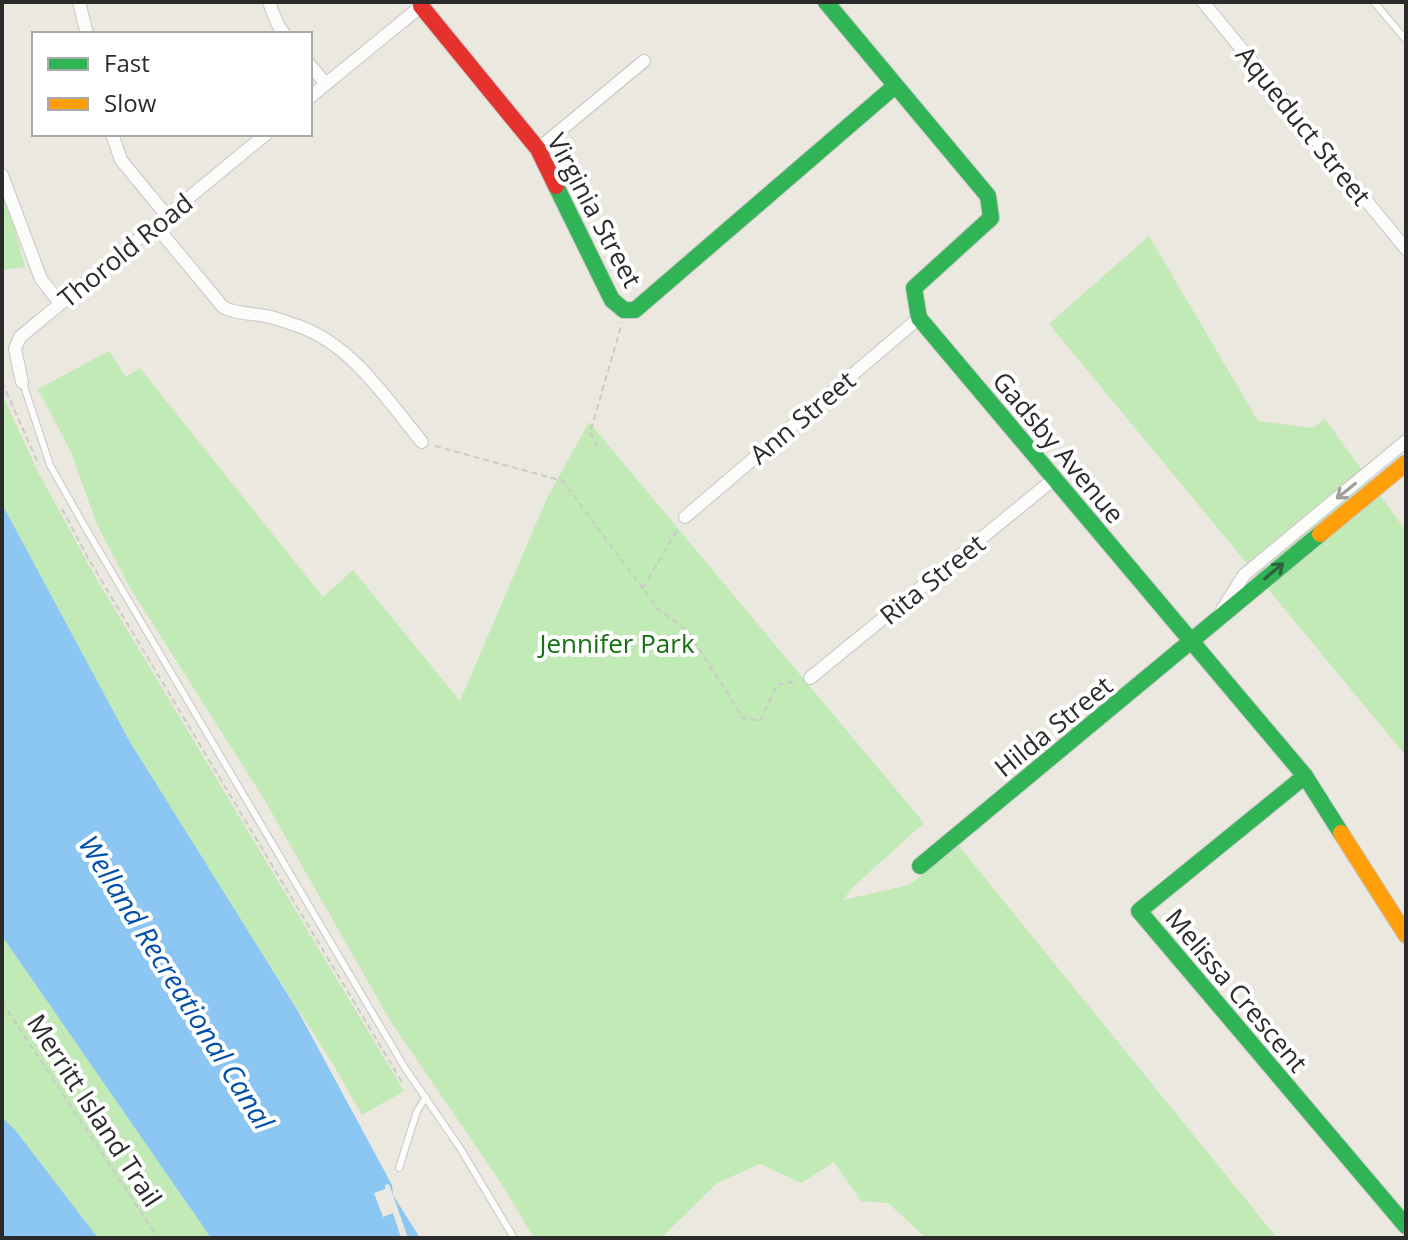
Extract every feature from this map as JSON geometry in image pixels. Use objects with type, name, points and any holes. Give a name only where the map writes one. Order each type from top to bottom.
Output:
[{"type":"street","points":[[79,2],[86,32]]},
{"type":"street","points":[[269,2],[283,32]]},
{"type":"street","points":[[826,2],[988,196],[991,218],[914,288],[919,318]]},
{"type":"street","name":"Aqueduct Street","points":[[1203,2],[1406,249]]},
{"type":"street","points":[[312,95],[423,4]]},
{"type":"street","name":"Virginia Street","points":[[423,4],[538,149],[612,300],[624,310],[635,310],[895,86]]},
{"type":"street","points":[[538,149],[644,61]]},
{"type":"street","points":[[312,67],[326,84]]},
{"type":"street","points":[[113,136],[121,160],[167,216]]},
{"type":"street","name":"Thorold Road","points":[[22,382],[15,353],[16,341],[264,136]]},
{"type":"street","points":[[2,175],[41,279],[60,303]]},
{"type":"street","points":[[155,225],[223,307],[230,311],[268,316],[330,342],[368,377],[422,442]]},
{"type":"street","name":"Gadsby Avenue","points":[[919,318],[1305,776],[1406,935]]},
{"type":"street","name":"Ann Street","points":[[685,517],[919,318]]},
{"type":"street","name":"Hilda Street","points":[[1215,622],[1244,575],[1406,441]]},
{"type":"street","name":"Hilda Street","points":[[920,866],[1406,463]]},
{"type":"street","name":"Rita Street","points":[[810,678],[1054,479]]},
{"type":"street","name":"Melissa Crescent","points":[[1305,776],[1139,911],[1406,1226]]},
{"type":"lane","points":[[1374,2],[1406,40]]},
{"type":"lane","points":[[22,382],[50,465],[71,503],[405,1068],[460,1148],[514,1238]]},
{"type":"lane","points":[[399,1168],[417,1111],[426,1097]]},
{"type":"path","points":[[598,447],[590,433],[620,338],[624,310]]},
{"type":"path","points":[[2,382],[38,463]]},
{"type":"path","points":[[422,442],[563,481],[658,609],[688,631],[743,718],[760,721],[777,685],[810,678]]},
{"type":"path","points":[[643,589],[685,517]]},
{"type":"path","name":"Merritt Island Trail","points":[[2,1002],[158,1238]]},
{"type":"path","points":[[2,1011],[9,1012]]},
{"type":"green space","points":[[2,182],[25,267],[2,270]]},
{"type":"green space","points":[[1149,236],[1258,421],[1312,428],[1325,419],[1406,531],[1406,756],[1049,324]]},
{"type":"green space","name":"Jennifer Park","points":[[109,351],[126,377],[140,368],[323,597],[353,570],[460,701],[547,498],[589,422],[924,823],[853,887],[843,900],[909,885],[959,846],[1277,1238],[926,1238],[888,1203],[861,1201],[834,1162],[801,1183],[760,1164],[717,1183],[661,1238],[534,1238],[501,1183],[391,1022],[264,799],[130,588],[96,522],[71,452],[38,389]]},
{"type":"green space","points":[[2,394],[38,472],[96,578],[404,1091],[362,1115],[130,742],[2,505]]},
{"type":"green space","points":[[2,936],[211,1238],[98,1238],[2,1117]]},
{"type":"water","name":"Welland Recreational Canal","points":[[2,504],[130,742],[298,1011],[392,1185],[393,1195],[420,1238],[211,1238],[2,936]]},
{"type":"water","points":[[2,1117],[16,1131],[98,1238],[2,1238]]},
{"type":"pier","points":[[389,1184],[408,1238],[401,1238],[393,1213],[383,1217],[374,1193]]},
{"type":"traffic: fast","points":[[826,2],[988,196],[991,218],[914,288],[919,318],[1305,776],[1341,833]]},
{"type":"traffic: fast","points":[[556,186],[612,300],[624,310],[635,310],[895,86]]},
{"type":"traffic: fast","points":[[920,866],[1320,534]]},
{"type":"traffic: fast","points":[[1305,776],[1139,911],[1406,1226]]},
{"type":"traffic: slow","points":[[1320,534],[1406,463]]},
{"type":"traffic: slow","points":[[1341,833],[1406,935]]},
{"type":"traffic: jam","points":[[421,6],[538,149],[556,186]]}]
